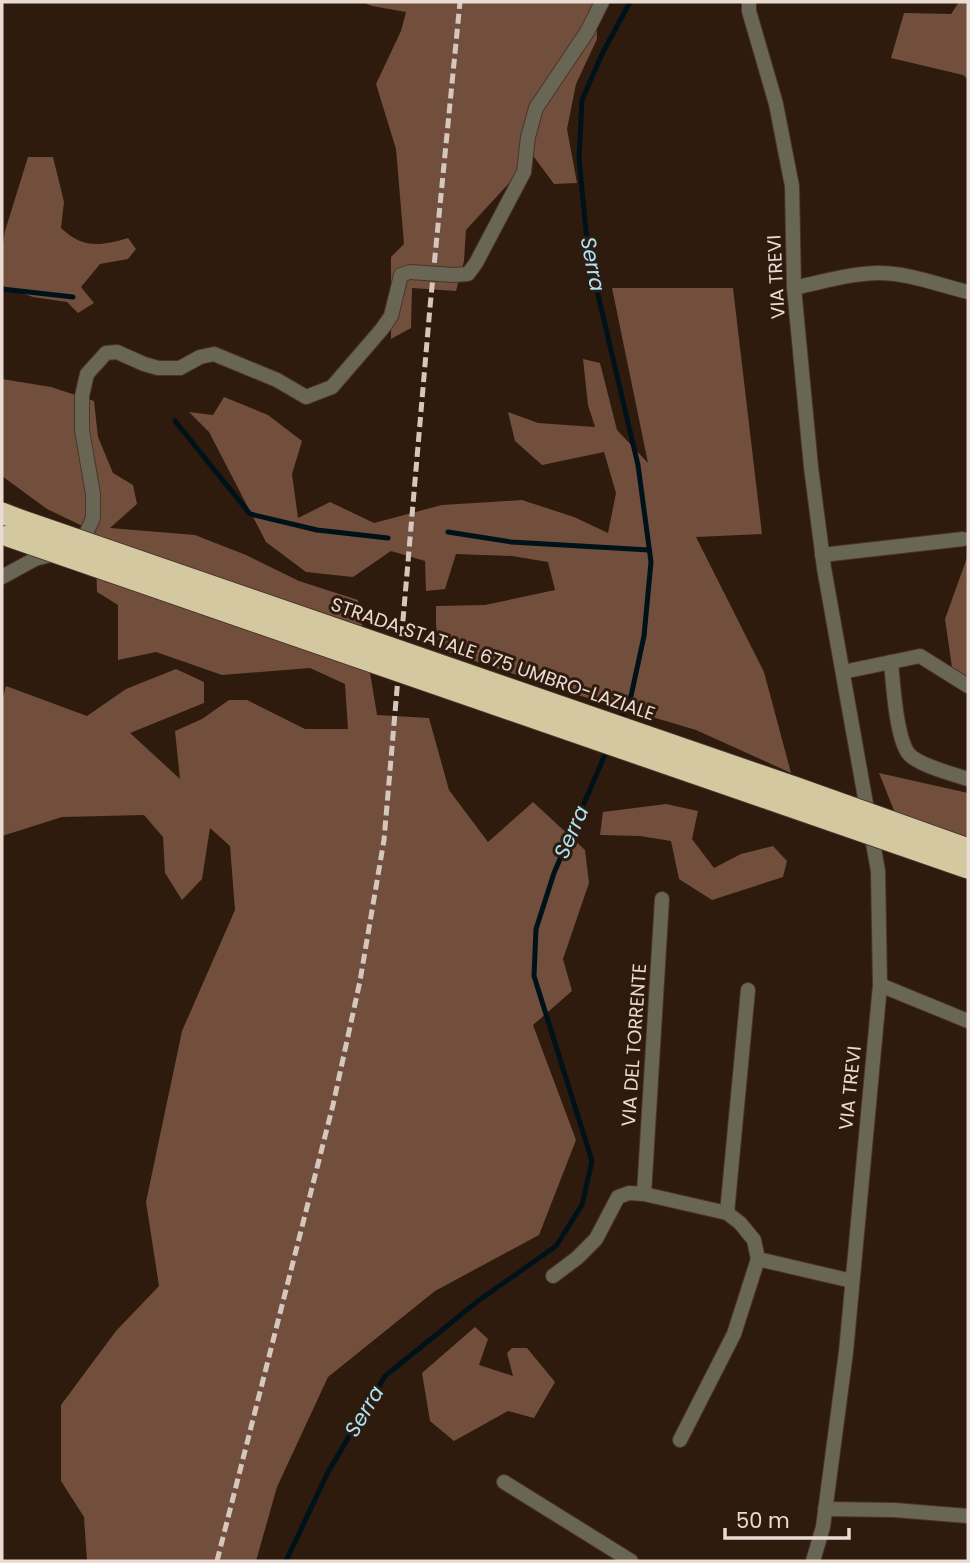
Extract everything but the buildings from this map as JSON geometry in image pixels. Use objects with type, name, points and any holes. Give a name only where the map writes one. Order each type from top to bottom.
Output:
[{"type":"highway","name":"STRADA STATALE 675 UMBRO-LAZIALE","points":[[8,526],[797,788],[968,849]]},
{"type":"highway","name":"STRADA STATALE 675 UMBRO-LAZIALE","points":[[8,526],[968,868]]},
{"type":"street","points":[[2,577],[35,559],[69,549],[86,534],[93,518],[93,494],[82,430],[82,396],[88,374],[106,353],[117,352],[144,365],[158,368],[180,368],[200,357],[214,354],[277,380],[306,397],[332,387],[382,329],[391,316],[401,275],[410,272],[468,274],[524,172],[528,137],[536,108],[587,32],[602,2]]},
{"type":"street","name":"VIA TREVI","points":[[749,2],[749,11],[776,104],[792,186],[794,288],[822,555],[878,871],[880,985],[846,1352],[823,1527],[813,1561]]},
{"type":"street","points":[[794,288],[845,276],[878,273],[909,277],[968,292]]},
{"type":"street","points":[[822,555],[963,539]]},
{"type":"street","points":[[843,672],[920,656],[968,686]]},
{"type":"street","points":[[891,662],[898,721],[909,754],[917,760],[968,779]]},
{"type":"street","name":"VIA DEL TORRENTE","points":[[644,1194],[662,899]]},
{"type":"street","points":[[880,985],[968,1021]]},
{"type":"street","points":[[727,1213],[748,990]]},
{"type":"street","points":[[553,1276],[596,1239],[618,1197],[629,1193],[727,1213],[740,1223],[754,1240],[758,1259],[734,1334],[680,1440]]},
{"type":"street","points":[[758,1259],[852,1281]]},
{"type":"street","points":[[504,1482],[631,1561]]},
{"type":"street","points":[[825,1509],[894,1510],[968,1516]]},
{"type":"shaded area","points":[[362,2],[596,2],[597,39],[576,84],[567,129],[577,183],[554,184],[531,153],[510,182],[466,230],[464,261],[456,291],[412,288],[411,328],[391,339],[391,257],[404,244],[396,149],[376,84],[401,31],[406,12]]},
{"type":"shaded area","points":[[959,2],[968,2],[968,79],[963,75],[891,58],[904,13],[951,14]]},
{"type":"shaded area","points":[[28,157],[53,157],[64,202],[61,228],[69,235],[93,244],[128,238],[136,249],[128,259],[100,264],[81,287],[94,303],[78,313],[67,302],[33,297],[2,286],[5,231]]},
{"type":"shaded area","points":[[612,288],[733,288],[762,534],[696,537],[764,672],[791,773],[696,730],[571,693],[439,649],[436,606],[485,605],[555,590],[548,562],[512,556],[456,554],[445,589],[426,591],[425,561],[391,551],[353,577],[306,572],[266,542],[209,432],[189,412],[213,415],[224,397],[268,415],[302,441],[292,474],[298,518],[330,502],[374,523],[442,505],[522,500],[574,517],[608,533],[616,493],[604,452],[542,465],[515,441],[508,412],[538,423],[595,427],[588,405],[583,359],[600,363],[617,430],[648,463]]},
{"type":"shaded area","points":[[2,379],[51,387],[94,401],[98,437],[113,473],[133,485],[137,504],[110,528],[195,535],[246,555],[299,581],[358,600],[377,715],[429,718],[449,790],[488,842],[533,802],[585,850],[589,883],[563,959],[572,991],[533,1025],[576,1140],[539,1235],[435,1291],[328,1377],[277,1487],[256,1561],[87,1561],[84,1517],[61,1481],[61,1405],[116,1331],[159,1286],[146,1202],[182,1031],[235,910],[230,846],[210,828],[202,879],[182,900],[165,873],[163,837],[144,815],[62,817],[2,836],[2,701],[6,686],[87,716],[126,689],[176,669],[204,682],[204,703],[130,733],[180,779],[175,731],[202,719],[229,700],[247,700],[305,729],[348,729],[345,684],[310,668],[222,675],[156,652],[118,660],[118,605],[97,592],[95,532],[47,509],[2,476]]},
{"type":"shaded area","points":[[968,555],[968,689],[965,693],[954,681],[945,619]]},
{"type":"shaded area","points":[[879,773],[968,793],[968,840],[895,813]]},
{"type":"shaded area","points":[[666,804],[698,811],[692,839],[714,868],[741,854],[773,846],[787,861],[783,877],[712,900],[679,879],[671,841],[640,836],[600,835],[603,812]]},
{"type":"shaded area","points":[[475,1327],[488,1339],[479,1365],[513,1376],[507,1353],[512,1348],[527,1348],[555,1382],[534,1418],[508,1411],[454,1441],[430,1421],[422,1373]]},
{"type":"waterway","name":"Serra","points":[[620,722],[631,696],[644,636],[651,562],[638,465],[588,252],[579,158],[582,100],[602,54],[630,2]]},
{"type":"waterway","points":[[2,289],[73,297]]},
{"type":"waterway","points":[[175,421],[250,514],[317,530],[388,538]]},
{"type":"waterway","points":[[448,532],[511,542],[649,550]]},
{"type":"waterway","name":"Serra","points":[[286,1561],[328,1472],[385,1376],[478,1301],[556,1246],[582,1205],[592,1161],[534,976],[536,929],[554,873],[607,750]]},
{"type":"railway","points":[[217,1561],[333,1105],[360,981],[384,840],[430,307],[460,2]]}]
